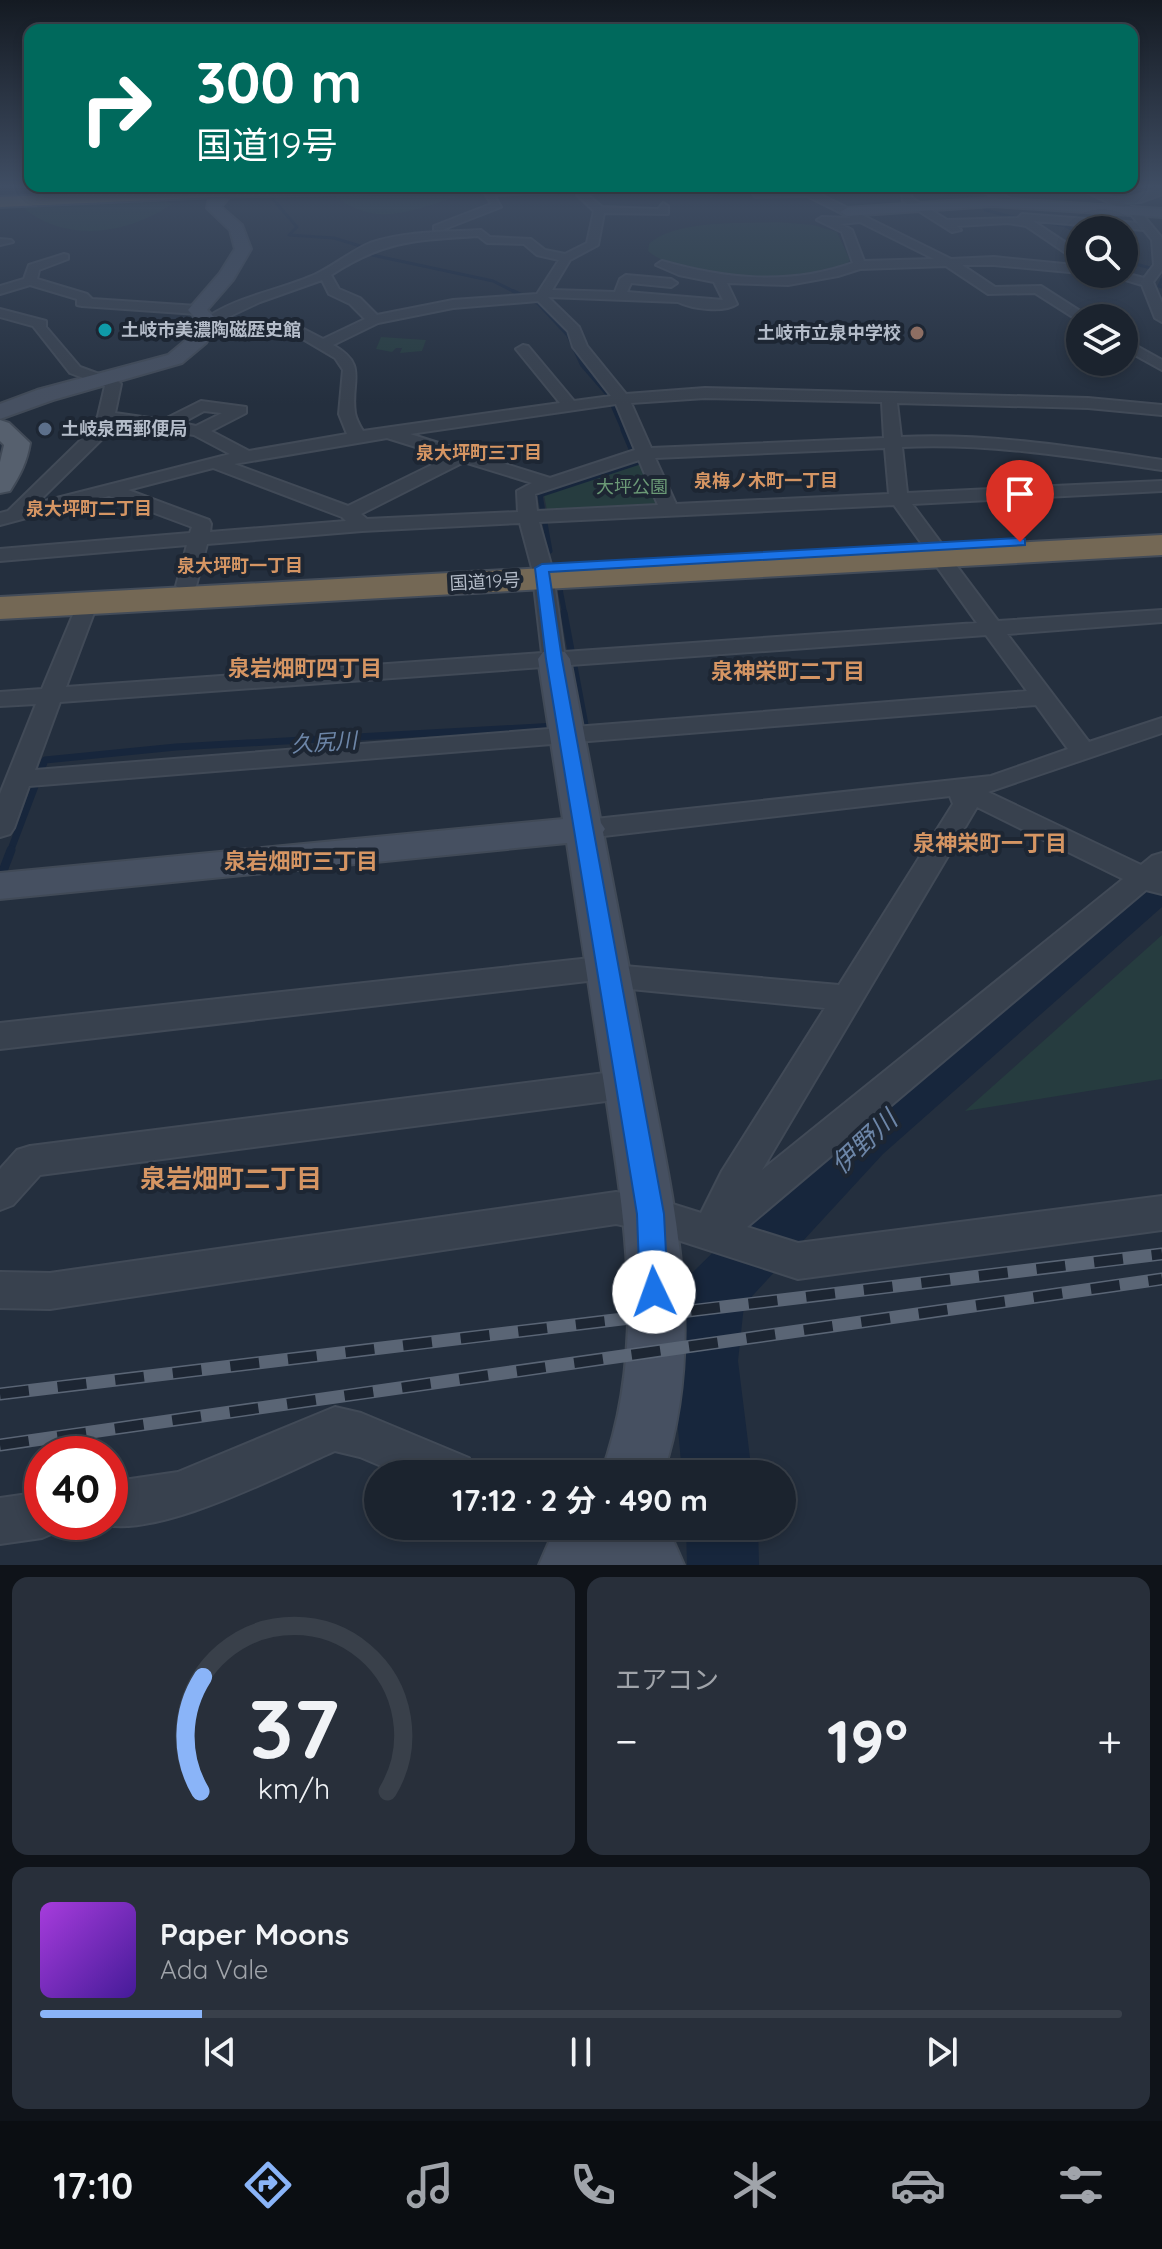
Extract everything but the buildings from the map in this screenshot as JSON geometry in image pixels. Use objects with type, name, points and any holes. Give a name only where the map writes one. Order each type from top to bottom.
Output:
[{"type":"highway","name":"国道19号","points":[[937,552],[1162,534]]},
{"type":"highway","name":"国道19号","points":[[0,608],[542,573],[937,552],[1162,545]]},
{"type":"highway","name":"国道19号","points":[[0,596],[542,573]]},
{"type":"main road","points":[[0,428],[17,443],[18,451],[1,482]]},
{"type":"street","points":[[30,281],[33,268],[61,258]]},
{"type":"street","points":[[0,412],[99,379],[175,359],[199,339],[203,315],[238,258]]},
{"type":"street","points":[[203,315],[322,276],[352,258]]},
{"type":"street","points":[[535,296],[566,258]]},
{"type":"street","points":[[857,258],[859,265]]},
{"type":"street","points":[[941,258],[992,291],[1037,289],[1066,307]]},
{"type":"street","points":[[991,258],[994,261]]},
{"type":"street","points":[[619,298],[626,279],[720,282],[785,280],[818,277],[859,265],[947,261],[994,261],[1080,269],[1079,258]]},
{"type":"street","points":[[662,265],[720,282]]},
{"type":"street","points":[[1157,271],[1162,318]]},
{"type":"street","points":[[322,276],[329,279],[333,291],[355,301],[374,320]]},
{"type":"street","points":[[0,290],[30,281],[83,297],[86,299],[82,302],[285,326],[323,344],[347,360],[350,370],[347,414],[357,437]]},
{"type":"street","points":[[323,344],[374,320],[453,304],[535,296],[619,298],[649,304],[731,304],[720,282]]},
{"type":"street","points":[[535,296],[574,330],[580,347],[644,453],[668,508]]},
{"type":"street","points":[[0,313],[41,324],[39,327],[75,370],[113,384],[106,416],[95,436],[48,484],[8,517]]},
{"type":"street","points":[[523,349],[570,406]]},
{"type":"street","points":[[1138,351],[1162,366]]},
{"type":"street","points":[[8,517],[214,462],[384,432],[614,400],[705,393],[1088,403],[1162,410]]},
{"type":"street","points":[[889,397],[898,497],[1083,752]]},
{"type":"street","points":[[167,425],[201,406],[240,410],[198,431]]},
{"type":"street","points":[[106,416],[198,431],[246,456]]},
{"type":"street","points":[[384,432],[549,483]]},
{"type":"street","points":[[637,1460],[647,1431],[658,1350],[650,1214],[526,491],[644,453],[893,442],[945,440],[1021,444],[1162,465]]},
{"type":"street","points":[[355,519],[463,456]]},
{"type":"street","points":[[214,462],[355,519]]},
{"type":"street","points":[[1,482],[48,484]]},
{"type":"street","points":[[0,555],[199,539],[355,519],[528,516],[1162,486]]},
{"type":"street","points":[[113,491],[202,524],[186,586]]},
{"type":"street","points":[[0,828],[87,602]]},
{"type":"street","points":[[0,699],[1162,616]]},
{"type":"street","points":[[21,779],[1043,697]]},
{"type":"street","points":[[0,886],[961,789],[995,783],[1162,725]]},
{"type":"street","points":[[711,1234],[1156,875],[961,789]]},
{"type":"street","points":[[711,1234],[735,1182],[966,804],[961,789]]},
{"type":"street","points":[[0,1036],[610,972],[847,998]]},
{"type":"street","points":[[0,1194],[30,1161],[629,1084]]},
{"type":"street","points":[[0,1290],[50,1291],[616,1208],[650,1214],[798,1261],[1162,1213]]},
{"type":"street","points":[[128,1502],[178,1495],[335,1429],[361,1435],[420,1460]]},
{"type":"street","points":[[0,1521],[24,1518]]},
{"type":"green space","points":[[659,258],[850,260],[835,270],[782,279],[718,275]]},
{"type":"green space","points":[[381,337],[426,340],[422,351],[400,353],[402,348],[392,352],[376,349]]},
{"type":"green space","name":"大坪公園","points":[[640,463],[661,502],[657,506],[547,511],[544,495]]},
{"type":"green space","points":[[1162,935],[1162,1079],[965,1111]]},
{"type":"waterway","name":"久尻川","points":[[386,258],[493,281],[513,291]]},
{"type":"waterway","points":[[1138,265],[1162,271]]},
{"type":"waterway","points":[[1162,279],[1159,286],[1162,287]]},
{"type":"waterway","name":"久尻川","points":[[513,291],[538,303],[568,335],[582,365],[608,395],[624,432]]},
{"type":"waterway","name":"久尻川","points":[[513,291],[517,293]]},
{"type":"waterway","name":"久尻川","points":[[550,551],[540,495],[637,463],[623,430]]},
{"type":"waterway","name":"久尻川","points":[[560,589],[565,615]]},
{"type":"waterway","name":"久尻川","points":[[564,613],[585,725],[573,725]]},
{"type":"waterway","name":"久尻川","points":[[10,852],[45,760],[176,747],[557,726]]},
{"type":"waterway","name":"久尻川","points":[[0,871],[3,871],[11,850]]},
{"type":"waterway","name":"伊野川","points":[[716,1460],[706,1361],[714,1293],[864,1138],[1162,883]]},
{"type":"waterway","name":"伊野川","points":[[722,1540],[723,1565]]},
{"type":"railway","points":[[0,1394],[1162,1254]]},
{"type":"railway","points":[[0,1445],[1162,1279]]},
{"type":"place","name":"土岐市美濃陶磁歴史館","points":[[105,330]]},
{"type":"place","name":"土岐市立泉中学校","points":[[917,333]]},
{"type":"place","name":"土岐泉西郵便局","points":[[45,429]]},
{"type":"district","name":"泉大坪町三丁目","points":[[479,453]]},
{"type":"district","name":"泉梅ノ木町一丁目","points":[[766,481]]},
{"type":"district","name":"泉大坪町二丁目","points":[[89,509]]},
{"type":"district","name":"泉大坪町一丁目","points":[[240,566]]},
{"type":"district","name":"泉岩畑町四丁目","points":[[305,668]]},
{"type":"district","name":"泉神栄町二丁目","points":[[788,671]]},
{"type":"district","name":"泉神栄町一丁目","points":[[990,843]]},
{"type":"district","name":"泉岩畑町三丁目","points":[[301,861]]},
{"type":"district","name":"泉岩畑町二丁目","points":[[231,1179]]},
{"type":"route","points":[[654,1292],[650,1214],[586,829],[554,659],[542,568],[1020,542]]}]
